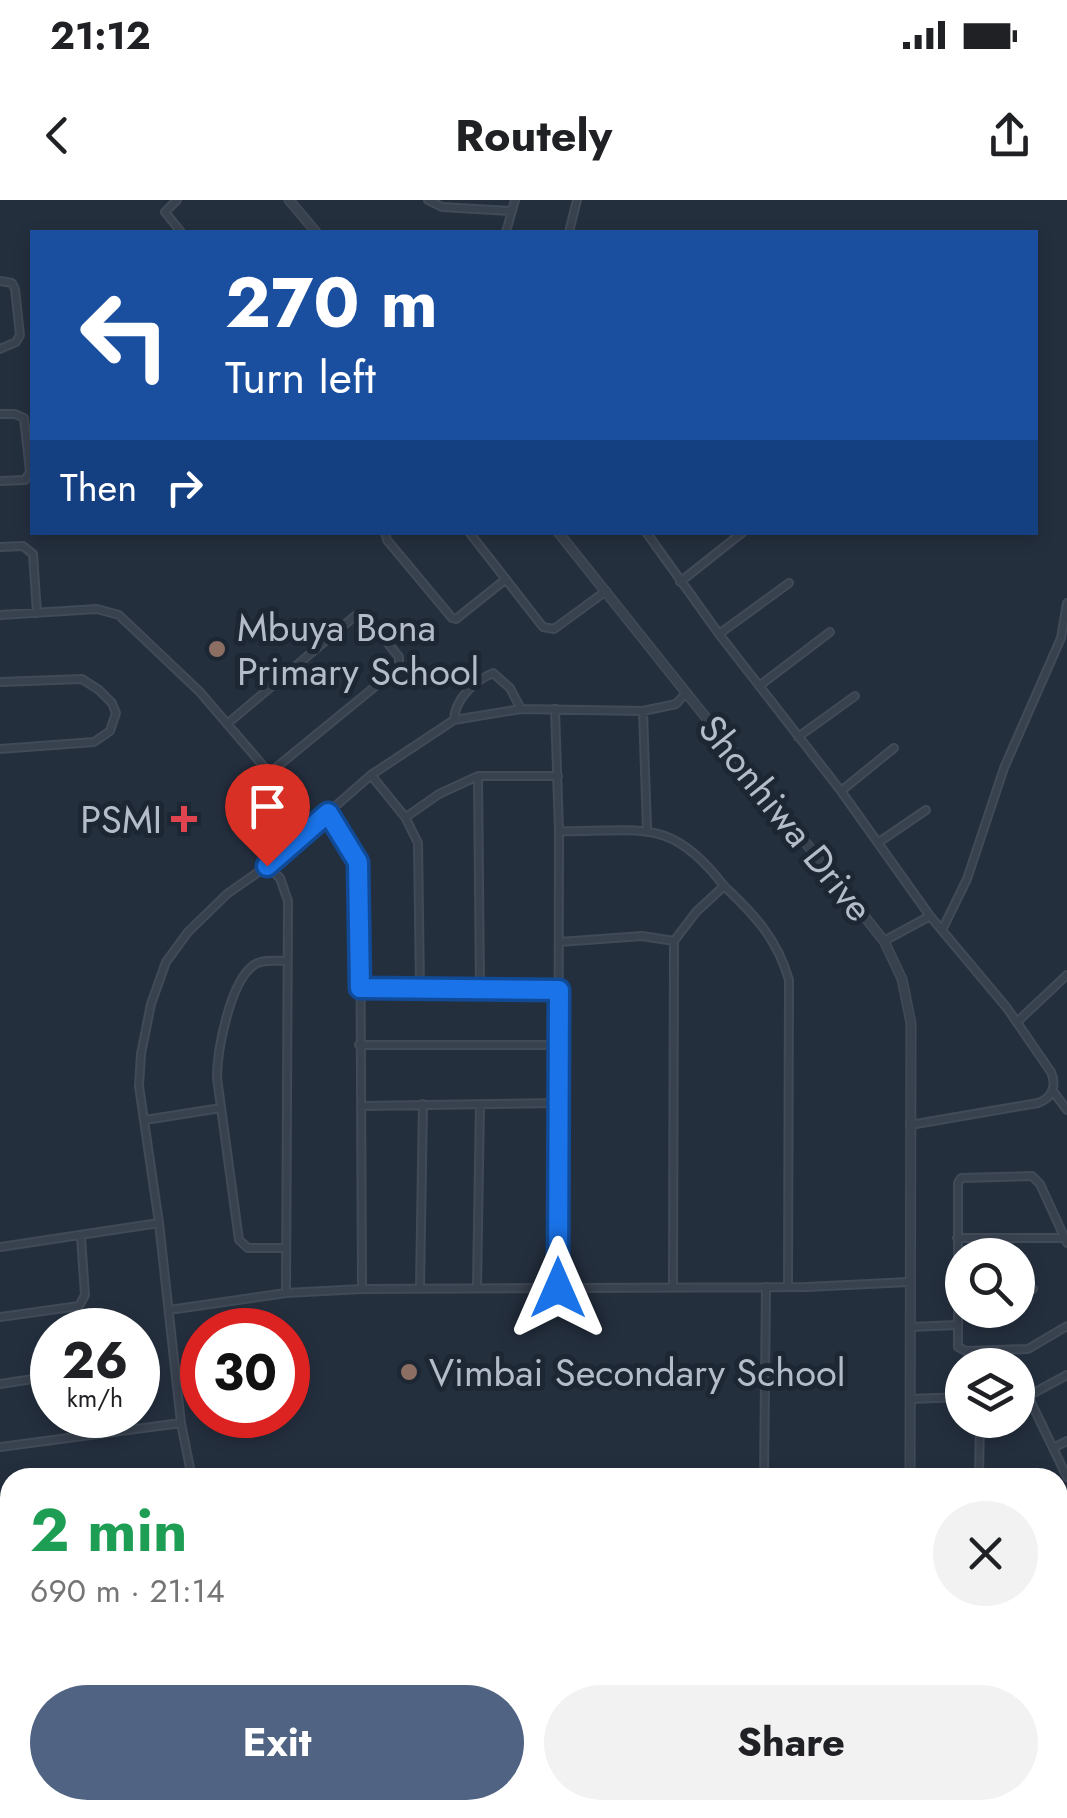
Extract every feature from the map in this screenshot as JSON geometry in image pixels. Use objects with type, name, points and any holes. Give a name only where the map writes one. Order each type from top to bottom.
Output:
[{"type":"street","points":[[177,200],[165,212],[179,230]]},
{"type":"street","points":[[290,200],[314,230]]},
{"type":"street","points":[[428,200],[442,207],[512,211]]},
{"type":"street","points":[[507,230],[515,200]]},
{"type":"street","points":[[569,230],[577,200]]},
{"type":"street","points":[[0,280],[12,283],[15,289],[20,335],[8,348],[0,348]]},
{"type":"street","points":[[0,414],[24,418],[30,472],[25,480],[0,482]]},
{"type":"street","points":[[386,535],[452,618],[456,619],[506,579]]},
{"type":"street","points":[[470,535],[544,627],[550,629],[606,591]]},
{"type":"street","points":[[560,535],[686,693]]},
{"type":"street","points":[[648,535],[879,842],[930,916],[1016,1022],[1051,1072],[1053,1091],[1067,1110]]},
{"type":"street","points":[[680,582],[740,535]]},
{"type":"street","points":[[0,547],[23,546],[33,554],[37,613]]},
{"type":"street","points":[[719,634],[788,583]]},
{"type":"street","points":[[942,930],[967,879],[1004,768],[1061,638],[1067,603]]},
{"type":"street","points":[[0,615],[97,609],[118,615],[199,691],[313,824]]},
{"type":"street","points":[[226,724],[355,616],[368,620],[399,657],[394,671],[268,775]]},
{"type":"street","points":[[759,686],[830,632]]},
{"type":"street","points":[[454,720],[457,702],[484,677],[494,674],[510,688],[520,709]]},
{"type":"street","points":[[0,682],[82,679],[99,690],[116,712],[110,732],[94,742],[0,749]]},
{"type":"street","name":"Shonhiwa Drive","points":[[180,1405],[139,1086],[141,1054],[166,962],[188,932],[226,894],[267,866],[371,775],[454,720],[520,709],[643,712],[676,704],[686,693],[884,941],[902,980],[912,1024],[910,1468]]},
{"type":"street","points":[[798,737],[856,696]]},
{"type":"street","points":[[555,709],[560,831],[558,1288]]},
{"type":"street","points":[[643,712],[647,829]]},
{"type":"street","points":[[841,791],[894,748]]},
{"type":"street","points":[[371,775],[406,817],[418,843],[420,989]]},
{"type":"street","points":[[406,817],[439,794],[478,776],[558,776]]},
{"type":"street","points":[[478,776],[480,990]]},
{"type":"street","points":[[879,842],[926,810]]},
{"type":"street","points":[[328,813],[358,862],[362,1289]]},
{"type":"street","points":[[560,831],[647,829],[680,841],[767,929],[781,954],[788,980],[788,1286]]},
{"type":"street","points":[[267,866],[280,878],[288,901],[286,1294]]},
{"type":"street","points":[[673,1286],[674,941],[696,912],[724,886]]},
{"type":"street","points":[[884,941],[930,916]]},
{"type":"street","points":[[559,942],[642,936],[674,941]]},
{"type":"street","points":[[284,1248],[248,1248],[239,1240],[216,1054],[240,982],[258,961],[285,960]]},
{"type":"street","points":[[1016,1022],[1067,976]]},
{"type":"street","points":[[360,988],[559,990]]},
{"type":"street","points":[[359,1046],[559,1046]]},
{"type":"street","points":[[910,1125],[1038,1103],[1053,1091]]},
{"type":"street","points":[[361,1106],[558,1103]]},
{"type":"street","points":[[420,1287],[423,1104]]},
{"type":"street","points":[[477,1288],[480,1104]]},
{"type":"street","points":[[145,1120],[221,1108]]},
{"type":"street","points":[[957,1238],[961,1178],[1025,1174],[1038,1181],[1066,1240],[1035,1239]]},
{"type":"street","points":[[0,1247],[159,1222]]},
{"type":"street","points":[[0,1316],[79,1306],[83,1302],[80,1237]]},
{"type":"street","points":[[169,1310],[286,1294],[362,1289],[766,1287],[909,1282]]},
{"type":"street","points":[[764,1468],[766,1287]]},
{"type":"street","points":[[911,1327],[945,1325]]},
{"type":"street","points":[[956,1328],[958,1348],[966,1352],[1028,1349],[1067,1326]]},
{"type":"street","points":[[1035,1392],[1067,1375]]},
{"type":"street","points":[[0,1384],[30,1379]]},
{"type":"street","points":[[910,1399],[945,1398]]},
{"type":"street","points":[[1035,1411],[1060,1468]]},
{"type":"street","points":[[0,1447],[65,1438]]},
{"type":"street","name":"Shonhiwa Drive","points":[[185,1438],[190,1468]]},
{"type":"street","points":[[979,1468],[980,1438]]},
{"type":"street","points":[[1053,1448],[1067,1442]]},
{"type":"place","name":"Mbuya Bona Primary School","points":[[217,649]]},
{"type":"place","name":"PSMI","points":[[184,819]]},
{"type":"place","name":"Vimbai Secondary School","points":[[409,1372]]},
{"type":"route","points":[[267,866],[328,813],[358,862],[360,988],[559,990],[558,1288]]}]
